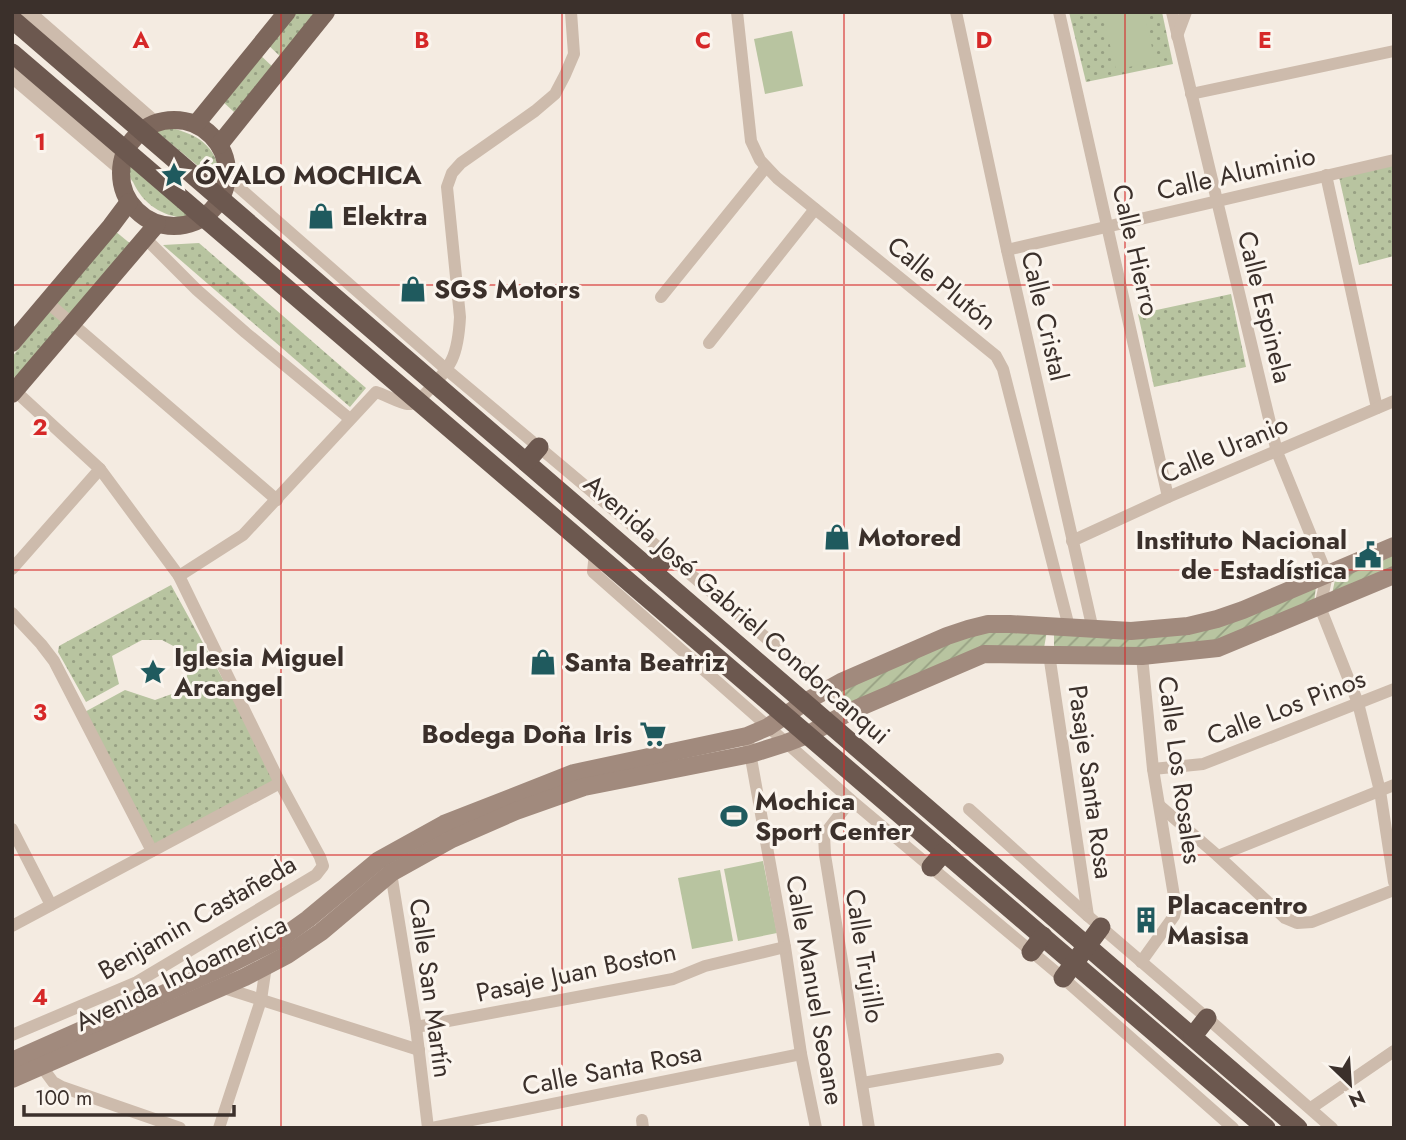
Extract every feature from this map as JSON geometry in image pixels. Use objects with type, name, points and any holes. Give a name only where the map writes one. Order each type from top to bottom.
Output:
[{"type":"highway","name":"Avenida José Gabriel Condorcanqui","points":[[12,19],[88,75],[148,126],[220,199],[441,377],[533,455],[654,573],[1298,1128]]},
{"type":"highway","name":"Avenida José Gabriel Condorcanqui","points":[[12,53],[35,84],[123,159],[203,217],[944,852],[1068,971],[1266,1128]]},
{"type":"highway","points":[[654,573],[667,555]]},
{"type":"highway","points":[[931,867],[944,852]]},
{"type":"highway","points":[[1068,971],[1087,946],[1095,921]]},
{"type":"highway","points":[[1193,1036],[1207,1018]]},
{"type":"main road","points":[[196,124],[287,12]]},
{"type":"main road","points":[[219,145],[326,12]]},
{"type":"main road","points":[[260,47],[283,66]]},
{"type":"main road","points":[[168,120],[183,120],[196,124],[209,133],[219,145],[227,165],[227,177],[220,199],[203,217],[186,224],[157,224],[141,215],[123,191],[120,180],[123,159],[132,139],[148,126],[168,120]]},
{"type":"main road","points":[[12,343],[129,202]]},
{"type":"main road","points":[[13,391],[157,224]]},
{"type":"main road","name":"Avenida Indoamerica","points":[[749,745],[785,715],[841,681],[968,629],[988,624],[1131,631],[1188,626],[1243,610],[1394,546]]},
{"type":"main road","name":"Avenida Indoamerica","points":[[12,1061],[226,966],[280,939],[386,865],[516,811],[584,787],[749,745],[786,743],[851,711],[984,654],[1142,656],[1219,648],[1394,576]]},
{"type":"main road","name":"Avenida Indoamerica","points":[[12,1079],[221,988],[287,955],[321,932],[386,865]]},
{"type":"street","points":[[27,12],[88,75]]},
{"type":"street","points":[[179,576],[243,535],[376,392],[407,404],[418,401],[441,377],[455,354],[460,317],[447,187],[452,173],[461,163],[555,94],[574,54],[571,12]]},
{"type":"street","name":"Calle Plutón","points":[[737,12],[751,141],[760,160],[777,178],[996,356],[1003,369],[1069,627]]},
{"type":"street","name":"Calle Cristal","points":[[956,12],[1093,630]]},
{"type":"street","name":"Calle Hierro","points":[[1059,12],[1168,498]]},
{"type":"street","name":"Calle Espinela","points":[[1172,12],[1277,452],[1327,575]]},
{"type":"street","points":[[1177,36],[1186,12]]},
{"type":"street","points":[[1191,94],[1394,51]]},
{"type":"street","points":[[12,75],[35,84]]},
{"type":"street","name":"Calle Aluminio","points":[[1007,250],[1394,160]]},
{"type":"street","points":[[661,297],[766,167]]},
{"type":"street","points":[[1326,175],[1377,408]]},
{"type":"street","name":"Avenida José Gabriel Condorcanqui","points":[[227,177],[441,377]]},
{"type":"street","points":[[709,343],[815,209]]},
{"type":"street","points":[[145,238],[197,290],[350,419]]},
{"type":"street","points":[[47,302],[277,500]]},
{"type":"street","points":[[12,926],[279,783],[179,576],[100,469],[13,391]]},
{"type":"street","name":"Calle Uranio","points":[[1072,541],[1394,401]]},
{"type":"street","points":[[533,455],[667,555],[851,711]]},
{"type":"street","points":[[12,569],[100,469]]},
{"type":"street","points":[[595,552],[593,572],[851,800],[931,867],[1037,944]]},
{"type":"street","points":[[1327,575],[1320,607],[1359,704],[1380,791],[1394,882]]},
{"type":"street","points":[[1060,593],[1084,589]]},
{"type":"street","points":[[12,613],[54,661],[152,851]]},
{"type":"street","name":"Pasaje Santa Rosa","points":[[1049,654],[1095,921]]},
{"type":"street","name":"Calle Los Rosales","points":[[1141,962],[1177,908],[1153,769],[1142,656]]},
{"type":"street","name":"Calle Los Pinos","points":[[1153,769],[1203,764],[1394,688]]},
{"type":"street","name":"Calle Manuel Seoane","points":[[749,745],[816,1128]]},
{"type":"street","name":"Benjamin Castañeda","points":[[12,1035],[137,982],[316,874],[323,866],[320,857],[279,783]]},
{"type":"street","points":[[1218,856],[1394,785]]},
{"type":"street","name":"Calle Trujillo","points":[[851,800],[824,835],[825,856],[869,1128]]},
{"type":"street","points":[[1160,806],[1285,918],[1297,923],[1312,922],[1394,890]]},
{"type":"street","points":[[969,809],[1332,1128]]},
{"type":"street","points":[[12,829],[51,905]]},
{"type":"street","name":"Calle San Martín","points":[[386,865],[416,1027],[430,1128]]},
{"type":"street","name":"Pasaje Juan Boston","points":[[416,1027],[673,979],[705,966],[785,947]]},
{"type":"street","points":[[219,1128],[261,1000],[266,966]]},
{"type":"street","points":[[1068,971],[1233,1128]]},
{"type":"street","points":[[221,988],[419,1050]]},
{"type":"street","points":[[1311,1108],[1394,1051]]},
{"type":"street","name":"Calle Santa Rosa","points":[[430,1128],[801,1054]]},
{"type":"street","points":[[863,1083],[998,1059]]},
{"type":"street","points":[[43,1067],[53,1082],[62,1087],[180,1128]]},
{"type":"green space","points":[[293,12],[318,12],[282,58],[267,44]]},
{"type":"green space","points":[[1069,12],[1162,12],[1173,64],[1086,82]]},
{"type":"green space","points":[[1102,12],[1144,12],[1155,61],[1116,70]]},
{"type":"green space","points":[[792,31],[803,86],[765,94],[754,39]]},
{"type":"green space","points":[[259,54],[274,68],[234,112],[221,100]]},
{"type":"green space","points":[[167,127],[190,134],[206,145],[217,161],[221,185],[157,132]]},
{"type":"green space","points":[[130,161],[192,211],[185,218],[154,208],[142,197],[130,177]]},
{"type":"green space","points":[[1394,164],[1394,256],[1359,265],[1339,177]]},
{"type":"green space","points":[[115,231],[132,245],[20,381],[12,375],[12,357]]},
{"type":"green space","points":[[199,243],[366,388],[350,407],[163,245]]},
{"type":"green space","points":[[1231,294],[1246,367],[1154,387],[1138,314]]},
{"type":"green space","points":[[1394,554],[1394,568],[1332,594],[1335,580]]},
{"type":"green space","points":[[171,585],[279,781],[156,848],[81,714],[125,690],[155,700],[183,690],[189,669],[179,649],[162,640],[142,640],[112,656],[119,684],[86,702],[58,652],[59,646]]},
{"type":"green space","points":[[1316,586],[1314,603],[1220,640],[1139,648],[1054,648],[1054,633],[1135,637]]},
{"type":"green space","points":[[988,631],[1047,631],[1044,648],[984,648],[852,703],[838,692],[952,642]]},
{"type":"green space","points":[[763,861],[777,933],[738,941],[724,869]]},
{"type":"green space","points":[[720,870],[733,941],[692,949],[678,878]]},
{"type":"place","name":"ÓVALO MOCHICA","points":[[174,175]]},
{"type":"place","name":"Elektra","points":[[321,216]]},
{"type":"place","name":"SGS Motors","points":[[413,289]]},
{"type":"place","name":"Motored","points":[[837,537]]},
{"type":"place","name":"Instituto Nacional de Estadística","points":[[1368,555]]},
{"type":"place","name":"Santa Beatriz","points":[[543,662]]},
{"type":"place","name":"Iglesia Miguel Arcangel","points":[[153,672]]},
{"type":"place","name":"Bodega Doña Iris","points":[[653,734]]},
{"type":"place","name":"Mochica Sport Center","points":[[734,816]]},
{"type":"place","name":"Placacentro Masisa","points":[[1146,920]]}]
